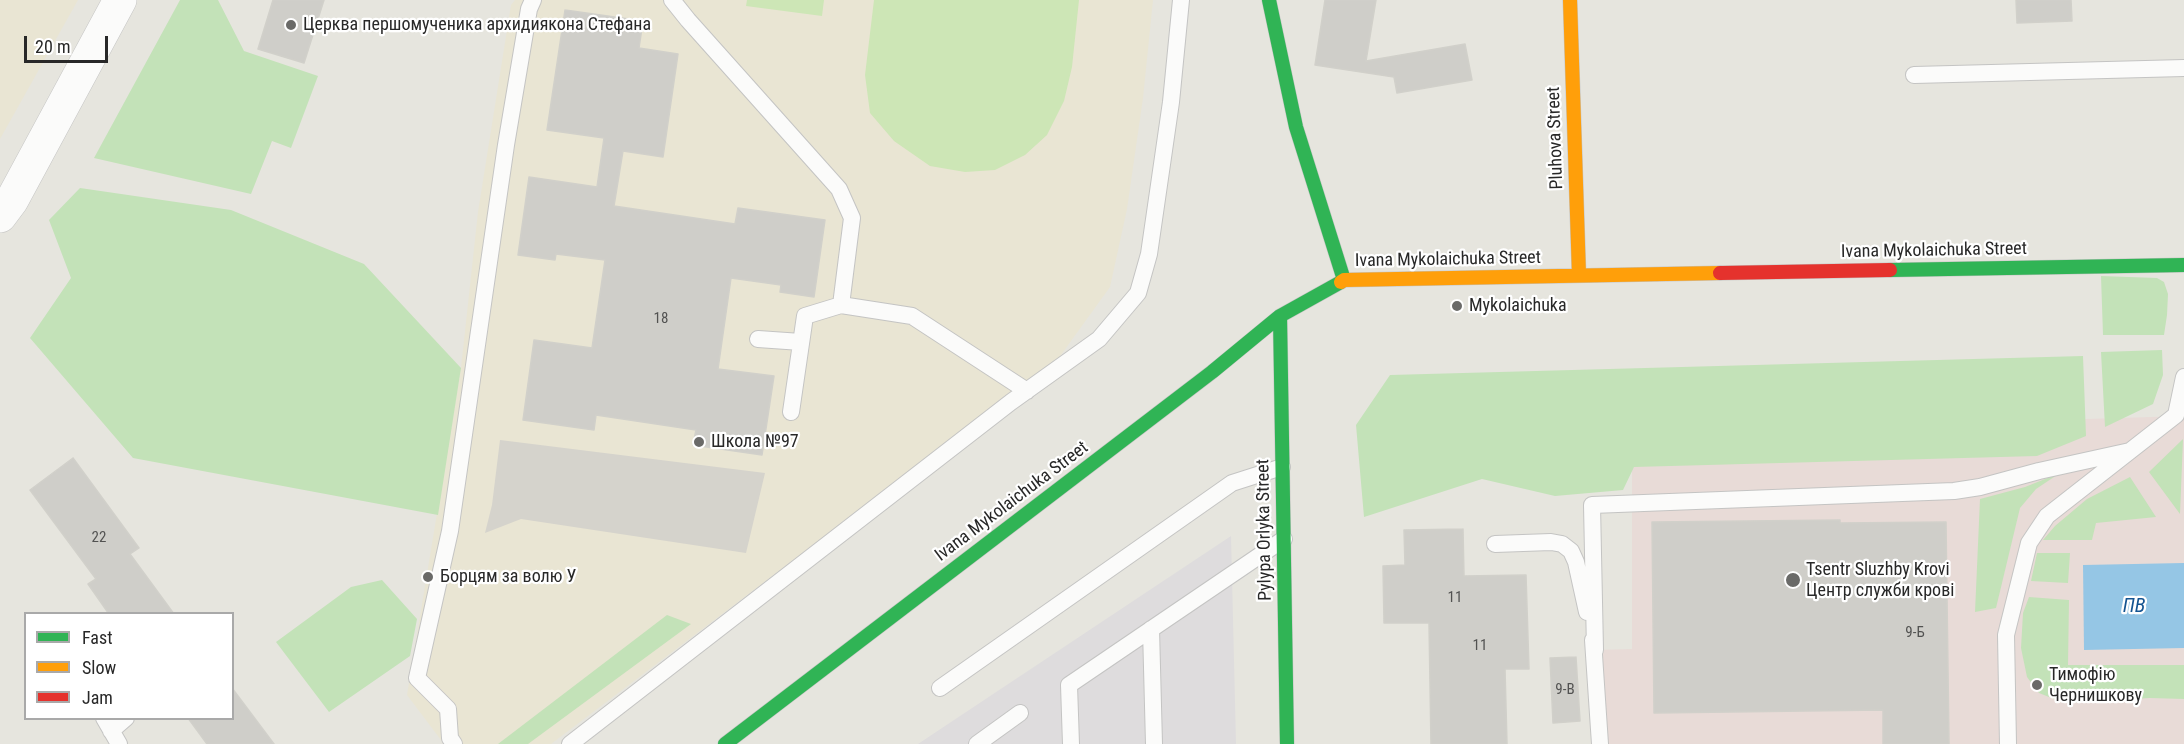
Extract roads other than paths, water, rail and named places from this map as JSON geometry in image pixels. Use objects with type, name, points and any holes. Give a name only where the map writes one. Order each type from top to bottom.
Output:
[{"type":"street","points":[[0,216],[12,200],[120,0]]},
{"type":"street","points":[[1269,0],[1296,127],[1344,280]]},
{"type":"street","name":"Pluhova Street","points":[[1570,0],[1579,275]]},
{"type":"street","name":"Ivana Mykolaichuka Street","points":[[725,744],[1212,372],[1280,316],[1344,280],[2184,265]]},
{"type":"street","name":"Pylypa Orlyka Street","points":[[1280,316],[1287,744]]},
{"type":"lane","points":[[454,744],[450,738],[448,709],[417,678],[450,531],[506,145],[529,9],[533,0]]},
{"type":"lane","points":[[672,0],[839,189],[852,218],[841,305]]},
{"type":"lane","points":[[570,744],[1027,391],[1100,339],[1138,294],[1149,254],[1171,102],[1181,0]]},
{"type":"lane","points":[[1914,75],[2184,68]]},
{"type":"lane","points":[[791,412],[805,316],[841,305],[912,316],[1027,391]]},
{"type":"lane","points":[[758,339],[801,342]]},
{"type":"lane","points":[[2008,744],[2006,635],[2029,543],[2047,516],[2176,415],[2184,377]]},
{"type":"lane","points":[[1600,744],[1595,650],[1592,505],[1954,491],[1980,488],[2039,471],[2130,451]]},
{"type":"lane","points":[[940,688],[1232,483],[1282,467]]},
{"type":"lane","points":[[1071,744],[1070,685],[1284,539]]},
{"type":"lane","points":[[1495,544],[1551,542],[1562,544],[1571,551],[1576,562],[1595,650]]},
{"type":"lane","points":[[1151,629],[1154,744]]},
{"type":"lane","points":[[977,744],[1020,713]]},
{"type":"lane","points":[[111,731],[124,720]]},
{"type":"water","name":"ПВ","points":[[2184,563],[2184,648],[2084,650],[2083,565]]},
{"type":"place","name":"Церква першомученика архидиякона Стефана","points":[[291,25]]},
{"type":"place","name":"Mykolaichuka","points":[[1457,306]]},
{"type":"place","name":"Школа №97","points":[[699,442]]},
{"type":"place","name":"Борцям за волю У","points":[[428,577]]},
{"type":"place","name":"Tsentr Sluzhby Krovi Центр служби крові","points":[[1793,580]]},
{"type":"place","name":"Тимофію Чернишкову","points":[[2037,685]]}]
